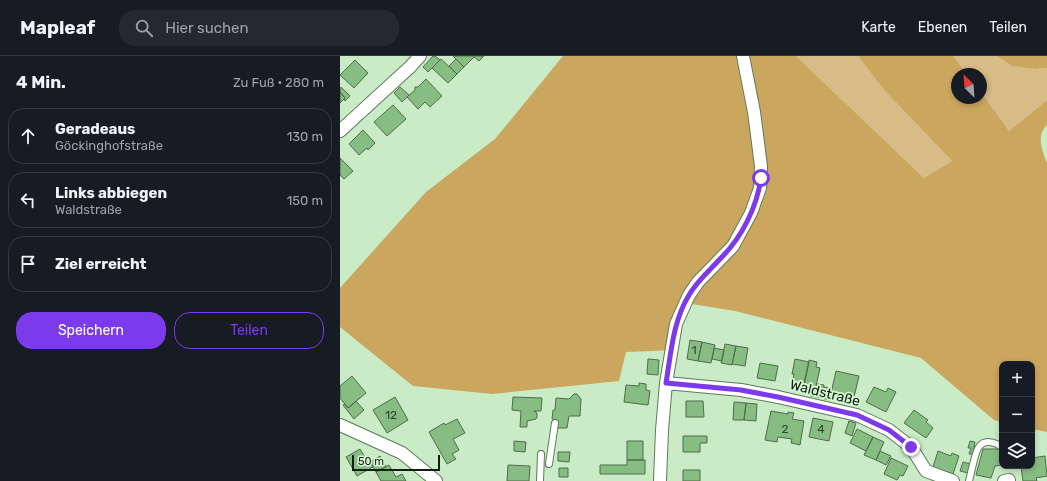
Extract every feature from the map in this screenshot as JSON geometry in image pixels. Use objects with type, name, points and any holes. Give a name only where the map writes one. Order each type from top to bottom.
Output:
[{"type":"street","points":[[340,131],[420,56]]},
{"type":"street","points":[[660,481],[666,383],[676,324],[688,295],[698,282],[733,246],[751,213],[760,188],[760,159],[754,112],[743,56]]},
{"type":"street","name":"Waldstraße","points":[[666,383],[741,390],[857,415],[889,430],[911,447],[926,471],[953,481]]},
{"type":"street","points":[[340,425],[402,453],[436,481]]},
{"type":"street","points":[[1004,481],[1009,480]]},
{"type":"lane","points":[[541,464],[552,465],[555,423]]},
{"type":"lane","points":[[969,481],[979,447],[985,442],[996,443],[999,445]]},
{"type":"lane","points":[[540,481],[541,454]]},
{"type":"shaded area","points":[[563,56],[796,56],[924,178],[952,161],[884,90],[858,56],[953,56],[962,68],[951,68],[951,104],[987,104],[987,100],[1009,131],[1047,100],[1047,125],[1042,133],[1041,143],[1047,163],[1047,432],[1035,430],[1035,361],[999,361],[999,421],[994,420],[921,358],[735,311],[692,304],[681,327],[677,350],[626,352],[619,381],[492,394],[413,386],[340,327],[340,288],[426,192],[495,139]]},
{"type":"shaded area","points":[[796,56],[858,56],[884,90],[952,161],[924,178]]},
{"type":"shaded area","points":[[953,56],[997,56],[1012,66],[1035,69],[1047,68],[1047,100],[1009,131],[987,100],[987,68],[962,68]]},
{"type":"shaded area","points":[[997,56],[1047,56],[1047,68],[1035,69],[1012,66]]},
{"type":"building","points":[[433,56],[440,60],[428,72],[423,67]]},
{"type":"building","points":[[453,56],[484,56],[479,61],[474,57],[464,67]]},
{"type":"building","points":[[441,59],[457,74],[448,83],[432,68]]},
{"type":"building","points":[[456,59],[464,67],[457,74],[449,66]]},
{"type":"building","points":[[355,60],[368,73],[354,88],[340,75]]},
{"type":"building","points":[[426,79],[442,96],[430,107],[425,102],[418,109],[407,97],[415,90],[415,87],[418,87]]},
{"type":"building","points":[[341,87],[350,96],[345,101],[345,98],[340,92]]},
{"type":"building","points":[[400,87],[409,95],[402,102],[394,93]]},
{"type":"building","points":[[340,92],[345,98],[340,103]]},
{"type":"building","points":[[393,105],[406,119],[387,136],[374,122]]},
{"type":"building","points":[[363,130],[375,143],[368,150],[367,148],[359,155],[349,144]]},
{"type":"building","points":[[340,158],[353,171],[344,179],[340,175]]},
{"type":"building","points":[[690,340],[702,342],[698,361],[687,359]]},
{"type":"building","points":[[702,342],[715,345],[711,363],[698,361]]},
{"type":"building","points":[[725,344],[736,346],[732,365],[721,363]]},
{"type":"building","points":[[736,346],[748,348],[745,366],[732,364]]},
{"type":"building","points":[[714,348],[724,350],[722,361],[712,359]]},
{"type":"building","points":[[648,359],[659,360],[658,375],[647,374]]},
{"type":"building","points":[[795,359],[809,362],[804,386],[792,384]]},
{"type":"building","points":[[809,360],[817,362],[816,367],[820,368],[815,391],[803,388]]},
{"type":"building","points":[[760,363],[778,366],[775,381],[757,378]]},
{"type":"building","points":[[836,371],[859,376],[854,397],[831,393]]},
{"type":"building","points":[[352,376],[366,393],[348,408],[340,398],[340,386]]},
{"type":"building","points":[[639,383],[646,384],[646,390],[650,391],[648,405],[624,402],[626,385],[639,386]]},
{"type":"building","points":[[817,384],[824,385],[822,398],[811,396],[812,390],[815,391]]},
{"type":"building","points":[[824,387],[832,388],[830,400],[822,398]]},
{"type":"building","points":[[874,387],[886,392],[888,388],[896,392],[886,412],[866,402]]},
{"type":"building","points":[[574,394],[577,394],[581,399],[580,416],[569,416],[567,428],[557,428],[557,420],[552,419],[553,410],[555,410],[556,398],[569,399]]},
{"type":"building","points":[[395,397],[408,420],[387,433],[373,410]]},
{"type":"building","points":[[513,397],[542,398],[541,411],[534,411],[537,413],[537,417],[536,419],[527,421],[527,427],[520,427],[521,411],[512,410]]},
{"type":"building","points":[[356,401],[364,410],[354,419],[343,405],[345,404],[348,408]]},
{"type":"building","points":[[686,401],[703,401],[704,417],[686,417]]},
{"type":"building","points":[[734,402],[746,403],[744,420],[733,420]]},
{"type":"building","points":[[746,403],[757,404],[756,421],[744,420]]},
{"type":"building","points":[[914,410],[928,420],[926,422],[933,428],[926,438],[904,423]]},
{"type":"building","points":[[771,411],[788,414],[788,412],[794,413],[792,419],[804,421],[800,445],[791,443],[792,439],[778,437],[777,442],[765,440]]},
{"type":"building","points":[[813,418],[833,422],[829,441],[809,437]]},
{"type":"building","points":[[457,419],[465,433],[453,439],[459,450],[452,454],[456,459],[447,464],[429,432],[444,423],[445,425]]},
{"type":"building","points":[[849,421],[856,423],[852,436],[845,433]]},
{"type":"building","points":[[857,429],[873,437],[866,451],[850,443]]},
{"type":"building","points":[[683,436],[707,436],[707,443],[700,443],[700,452],[683,452]]},
{"type":"building","points":[[873,437],[884,442],[876,460],[864,455]]},
{"type":"building","points":[[514,441],[526,442],[525,452],[514,451]]},
{"type":"building","points":[[627,441],[643,441],[643,460],[627,460]]},
{"type":"building","points":[[970,441],[975,442],[973,454],[969,454],[971,448],[968,448]]},
{"type":"building","points":[[360,449],[369,464],[371,463],[373,467],[357,476],[346,457]]},
{"type":"building","points":[[983,449],[999,449],[999,465],[995,466],[991,478],[976,475]]},
{"type":"building","points":[[880,451],[891,456],[886,465],[876,460]]},
{"type":"building","points":[[938,451],[951,456],[952,453],[959,456],[953,474],[933,467]]},
{"type":"building","points":[[558,452],[570,452],[569,462],[558,461]]},
{"type":"building","points":[[380,456],[386,467],[376,472],[370,462]]},
{"type":"building","points":[[1045,456],[1047,476],[1036,478],[1037,481],[1023,481],[1021,469],[1035,469],[1035,458]]},
{"type":"building","points":[[891,458],[908,466],[903,476],[900,475],[897,480],[884,474]]},
{"type":"building","points":[[627,460],[645,460],[645,474],[600,474],[600,465],[627,465]]},
{"type":"building","points":[[963,462],[971,464],[968,473],[960,471]]},
{"type":"building","points":[[389,465],[396,477],[402,474],[406,481],[381,481],[376,472]]},
{"type":"building","points":[[508,465],[530,466],[529,481],[507,481]]},
{"type":"building","points":[[559,468],[568,468],[568,477],[559,477]]},
{"type":"building","points":[[683,470],[700,470],[700,481],[683,481]]},
{"type":"route","points":[[761,178],[756,201],[744,228],[733,246],[698,282],[688,295],[676,324],[666,383],[741,390],[857,415],[889,430],[911,447]]}]
